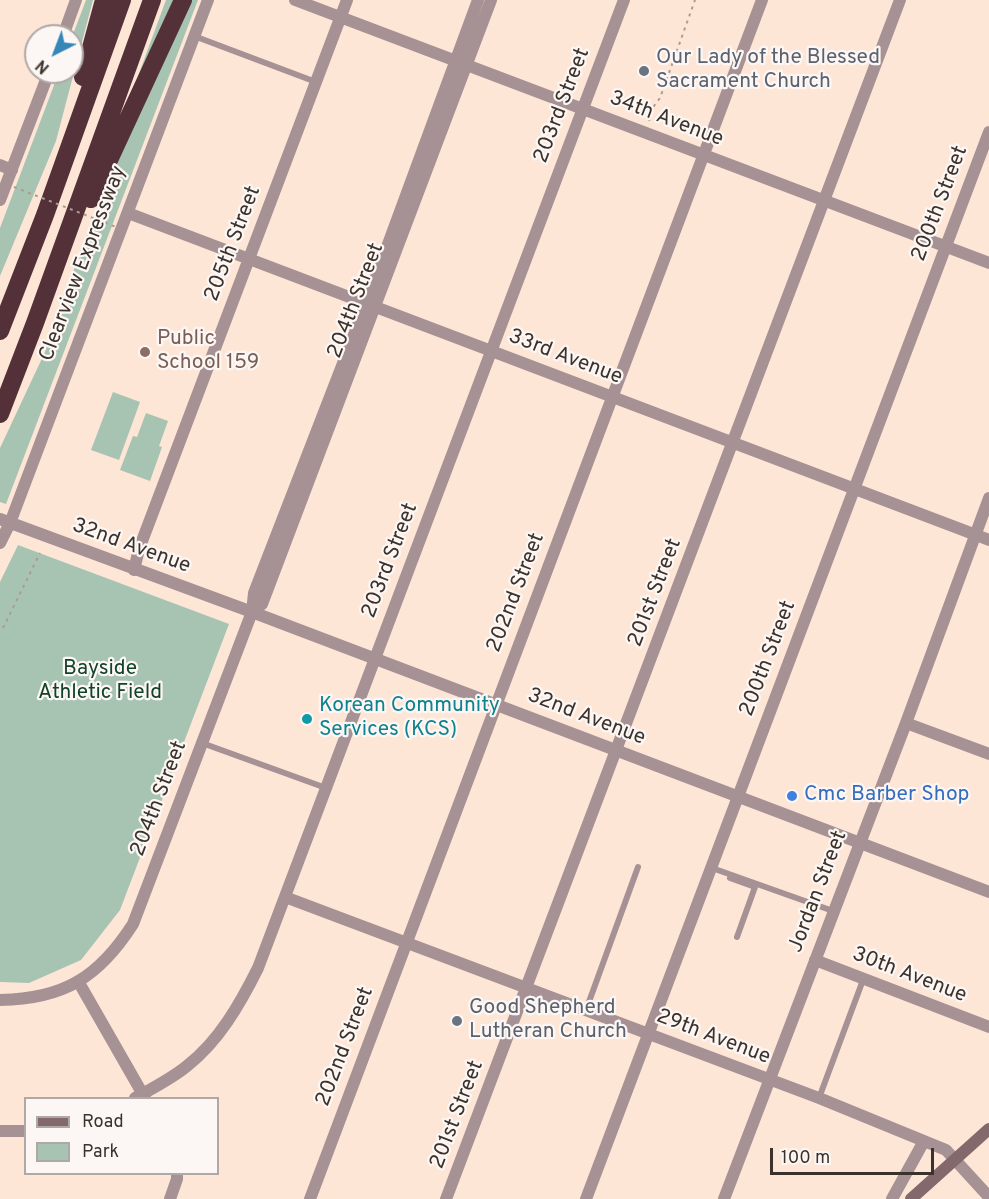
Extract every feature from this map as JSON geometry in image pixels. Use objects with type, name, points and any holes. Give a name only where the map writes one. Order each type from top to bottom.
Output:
[{"type":"highway","points":[[45,214],[104,0]]},
{"type":"highway","points":[[0,331],[122,0]]},
{"type":"highway","name":"Clearview Expressway","points":[[0,414],[35,324],[152,0]]},
{"type":"highway","points":[[35,324],[183,0]]},
{"type":"main road","points":[[911,1199],[989,1129]]},
{"type":"street","points":[[67,24],[76,0]]},
{"type":"street","name":"Clearview Expressway","points":[[0,543],[5,521],[128,213],[208,0]]},
{"type":"street","name":"34th Avenue","points":[[295,0],[989,263]]},
{"type":"street","name":"205th Street","points":[[134,570],[139,549],[347,0]]},
{"type":"street","name":"204th Street","points":[[78,981],[106,961],[134,924],[252,612],[254,593],[371,305],[461,62],[478,0]]},
{"type":"street","name":"204th Street","points":[[461,62],[491,0]]},
{"type":"street","name":"203rd Street","points":[[141,1097],[188,1065],[208,1045],[228,1021],[258,968],[624,0]]},
{"type":"street","name":"202nd Street","points":[[310,1199],[762,0]]},
{"type":"street","name":"201st Street","points":[[446,1199],[900,0]]},
{"type":"street","points":[[0,200],[6,167],[44,84]]},
{"type":"street","name":"200th Street","points":[[586,1199],[989,132]]},
{"type":"street","name":"33rd Avenue","points":[[128,213],[989,540]]},
{"type":"street","name":"Jordan Street","points":[[724,1199],[906,723],[989,498]]},
{"type":"street","name":"32nd Avenue","points":[[5,521],[375,658],[989,892]]},
{"type":"street","points":[[906,723],[989,754]]},
{"type":"street","name":"29th Avenue","points":[[285,897],[819,1098],[946,1150],[989,1197]]},
{"type":"street","name":"30th Avenue","points":[[814,960],[989,1027]]},
{"type":"street","points":[[0,1000],[24,999],[49,994],[78,981],[141,1097]]},
{"type":"street","points":[[0,1131],[24,1131]]},
{"type":"street","points":[[892,1199],[924,1141]]},
{"type":"street","points":[[170,1199],[177,1175]]},
{"type":"lane","points":[[194,36],[316,82]]},
{"type":"lane","points":[[202,743],[326,788]]},
{"type":"lane","points":[[586,1010],[638,867]]},
{"type":"lane","points":[[710,869],[833,911]]},
{"type":"lane","points":[[710,869],[755,887],[737,937]]},
{"type":"lane","points":[[819,1098],[863,980]]},
{"type":"path","points":[[648,124],[654,106],[660,98],[696,0]]},
{"type":"path","points":[[14,187],[116,227]]},
{"type":"path","points":[[3,628],[40,553]]},
{"type":"green space","points":[[86,0],[93,0],[84,34],[84,24],[77,24]]},
{"type":"green space","points":[[166,0],[175,0],[134,87]]},
{"type":"green space","points":[[191,0],[198,0],[6,504],[0,502],[0,448],[45,352],[83,244],[123,148]]},
{"type":"green space","points":[[54,84],[71,84],[56,141],[0,276],[0,228]]},
{"type":"green space","points":[[113,392],[140,402],[119,460],[91,450]]},
{"type":"green space","points":[[146,413],[168,421],[150,481],[120,470],[133,436],[137,437]]},
{"type":"green space","name":"Bayside Athletic Field","points":[[18,545],[229,624],[120,910],[81,960],[29,983],[0,982],[0,582]]},
{"type":"place","name":"Our Lady of the Blessed Sacrament Church","points":[[644,71]]},
{"type":"place","name":"Public School 159","points":[[145,352]]},
{"type":"place","name":"Korean Community Services (KCS)","points":[[307,719]]},
{"type":"place","name":"Cmc Barber Shop","points":[[792,796]]},
{"type":"place","name":"Good Shepherd Lutheran Church","points":[[457,1021]]}]
